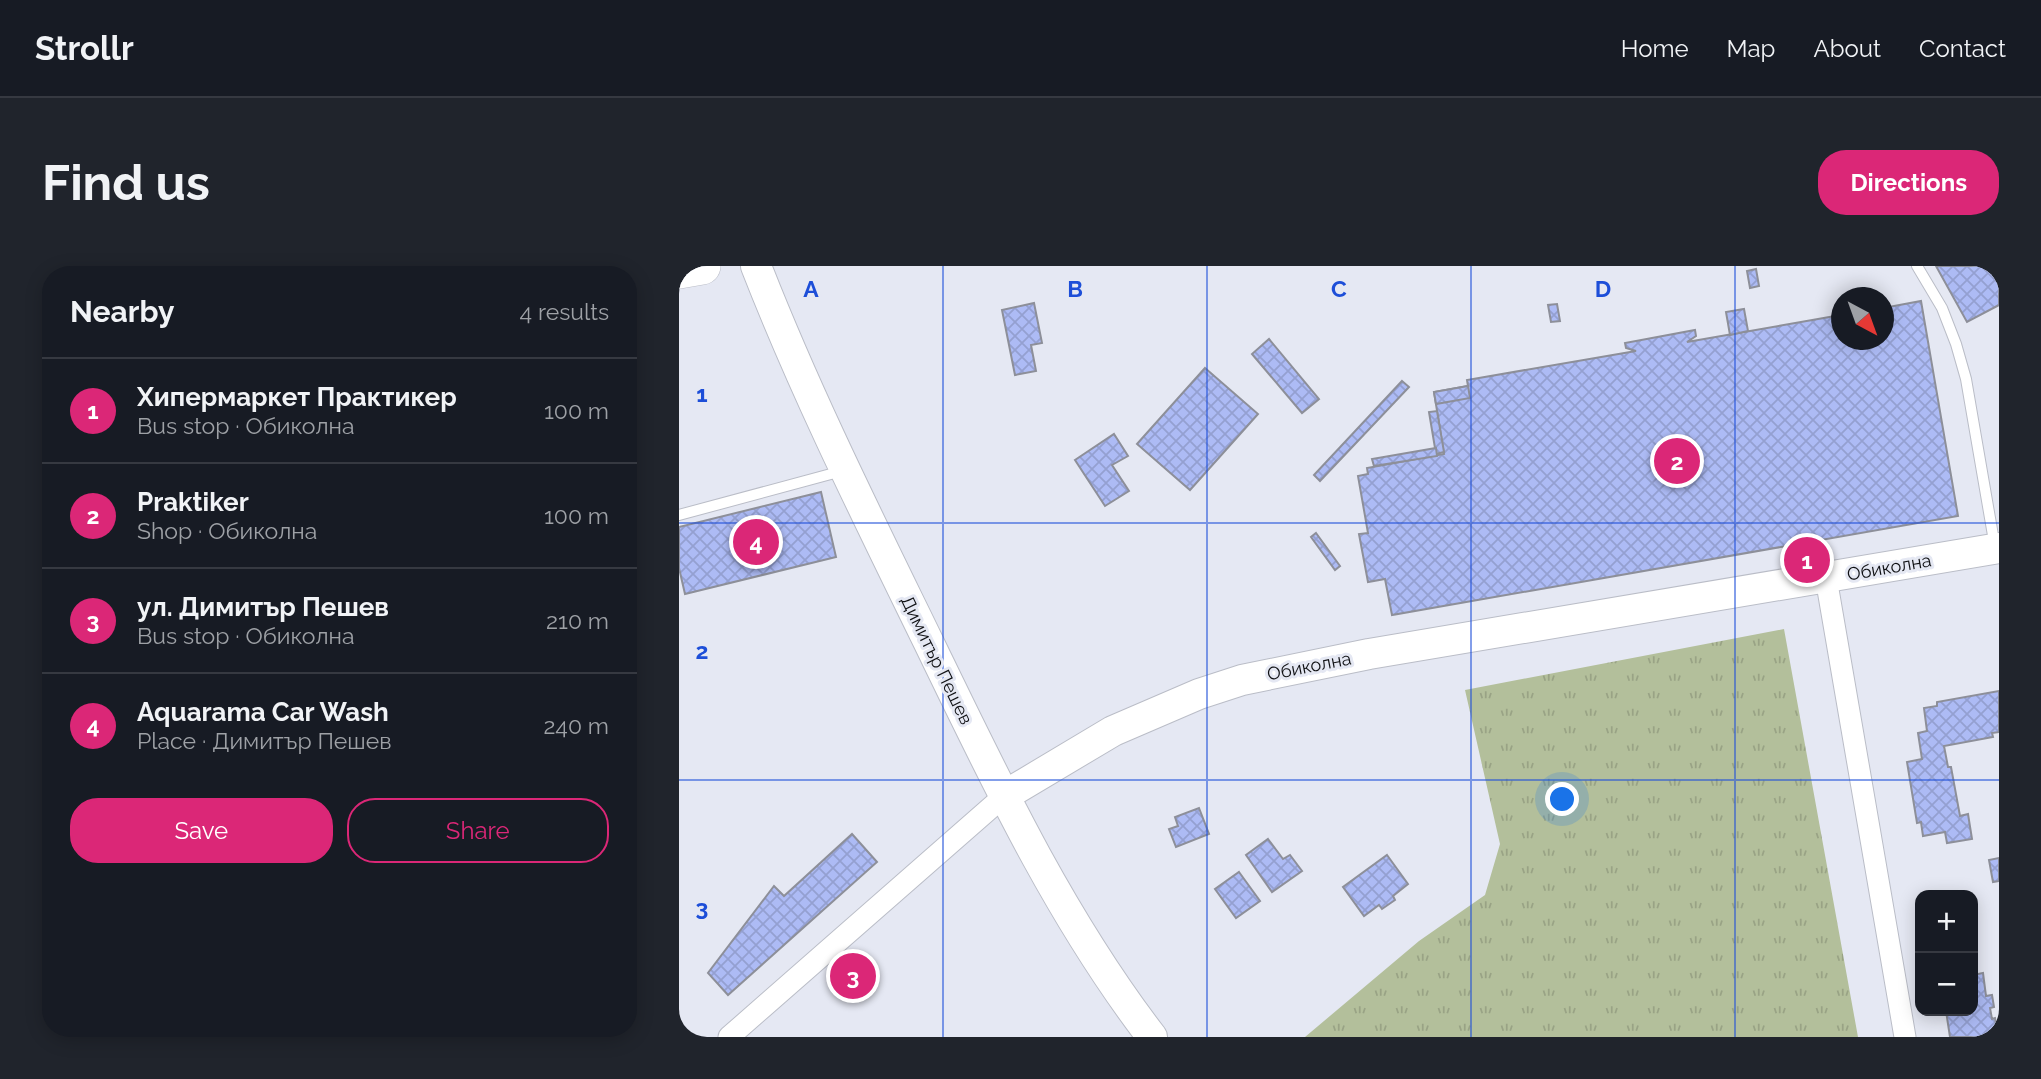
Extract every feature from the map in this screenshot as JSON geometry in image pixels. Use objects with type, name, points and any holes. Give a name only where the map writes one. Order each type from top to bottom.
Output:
[{"type":"highway","points":[[679,270],[702,266]]},
{"type":"street","name":"Димитър Пешев","points":[[755,266],[845,470],[1005,796],[1076,927],[1123,999],[1152,1037]]},
{"type":"street","name":"Обиколна","points":[[729,1037],[1005,796],[1113,731],[1199,694],[1242,680],[1369,654],[1997,548]]},
{"type":"street","points":[[1826,578],[1905,1037]]},
{"type":"lane","points":[[1917,266],[1941,308],[1956,344],[1966,379],[1997,548]]},
{"type":"lane","points":[[679,515],[845,470]]},
{"type":"green space","points":[[1784,629],[1858,1037],[1305,1037],[1419,941],[1485,895],[1500,844],[1465,690]]},
{"type":"building","points":[[1936,266],[1999,266],[1999,305],[1967,322]]},
{"type":"building","points":[[1756,269],[1759,286],[1750,288],[1747,271]]},
{"type":"building","points":[[1921,301],[1958,516],[1392,615],[1385,579],[1368,582],[1359,534],[1368,533],[1358,476],[1368,474],[1367,468],[1444,454],[1434,392],[1468,386],[1467,380],[1636,351],[1626,348],[1625,343],[1695,330],[1696,336],[1687,342],[1831,317],[1831,350],[1894,350],[1894,306]]},
{"type":"building","points":[[1034,303],[1042,343],[1031,345],[1036,371],[1015,375],[1002,310]]},
{"type":"building","points":[[1557,304],[1560,321],[1551,322],[1548,305]]},
{"type":"building","points":[[1744,309],[1748,331],[1730,335],[1726,312]]},
{"type":"building","points":[[1269,339],[1319,399],[1302,413],[1252,354]]},
{"type":"building","points":[[1205,368],[1258,414],[1190,490],[1137,444]]},
{"type":"building","points":[[1402,381],[1409,387],[1320,481],[1314,475]]},
{"type":"building","points":[[1468,386],[1470,398],[1436,404],[1434,392]]},
{"type":"building","points":[[1437,411],[1444,452],[1436,454],[1429,412]]},
{"type":"building","points":[[1114,434],[1128,456],[1112,465],[1129,491],[1105,506],[1075,460]]},
{"type":"building","points":[[1436,448],[1437,456],[1374,466],[1372,459]]},
{"type":"building","points":[[821,492],[836,557],[685,594],[679,568],[679,527]]},
{"type":"building","points":[[1316,533],[1340,566],[1335,570],[1311,537]]},
{"type":"building","points":[[1999,691],[1999,732],[1992,733],[1993,737],[1944,746],[1948,767],[1951,767],[1960,816],[1968,814],[1972,839],[1947,843],[1945,832],[1923,836],[1921,822],[1917,823],[1907,762],[1922,759],[1918,733],[1927,731],[1924,708],[1937,706],[1937,702]]},
{"type":"building","points":[[1199,808],[1209,834],[1176,847],[1169,829],[1178,826],[1175,817]]},
{"type":"building","points":[[852,834],[877,862],[728,995],[708,973],[774,886],[784,896]]},
{"type":"building","points":[[1268,839],[1283,859],[1290,855],[1302,871],[1272,892],[1246,855]]},
{"type":"building","points":[[1387,855],[1408,884],[1393,896],[1395,900],[1382,909],[1379,905],[1364,916],[1343,887]]},
{"type":"building","points":[[1999,858],[1999,881],[1993,882],[1989,860]]},
{"type":"building","points":[[1239,872],[1260,901],[1236,918],[1215,889]]},
{"type":"building","points":[[1983,973],[1986,996],[1992,995],[1994,1007],[1990,1008],[1992,1019],[1995,1018],[1998,1037],[1950,1037],[1947,1016],[1978,1016],[1978,974]]},
{"type":"place","name":"Praktiker","points":[[1677,461]]},
{"type":"place","name":"Aquarama Car Wash","points":[[756,542]]},
{"type":"place","name":"Хипермаркет Практикер","points":[[1807,560]]},
{"type":"place","name":"ул. Димитър Пешев","points":[[853,976]]}]
